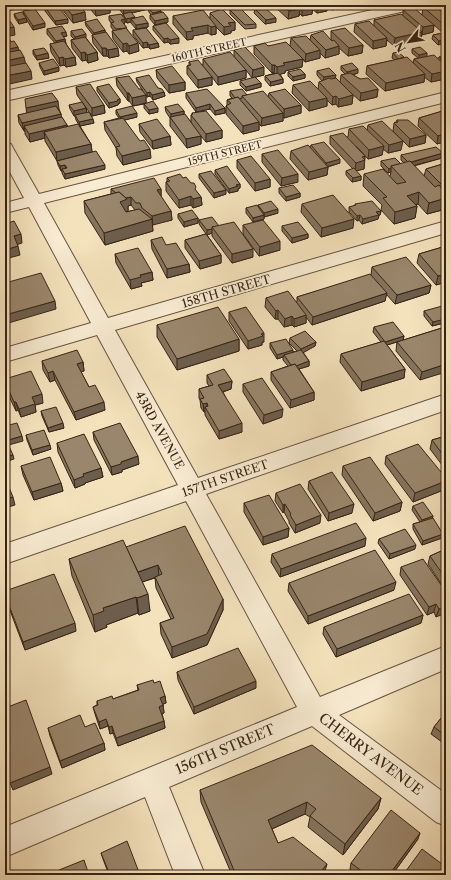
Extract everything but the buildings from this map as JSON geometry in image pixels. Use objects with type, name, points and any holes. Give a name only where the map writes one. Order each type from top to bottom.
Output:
[{"type":"street","points":[[5,7],[14,5]]},
{"type":"street","name":"160TH STREET","points":[[5,96],[414,5]]},
{"type":"street","name":"159TH STREET","points":[[5,208],[446,97]]},
{"type":"street","name":"43RD AVENUE","points":[[5,148],[314,712]]},
{"type":"street","name":"158TH STREET","points":[[5,355],[446,227]]},
{"type":"street","name":"157TH STREET","points":[[5,554],[446,402]]},
{"type":"street","name":"156TH STREET","points":[[5,842],[446,657]]},
{"type":"street","name":"CHERRY AVENUE","points":[[314,712],[446,812]]},
{"type":"street","points":[[152,780],[190,875]]}]
